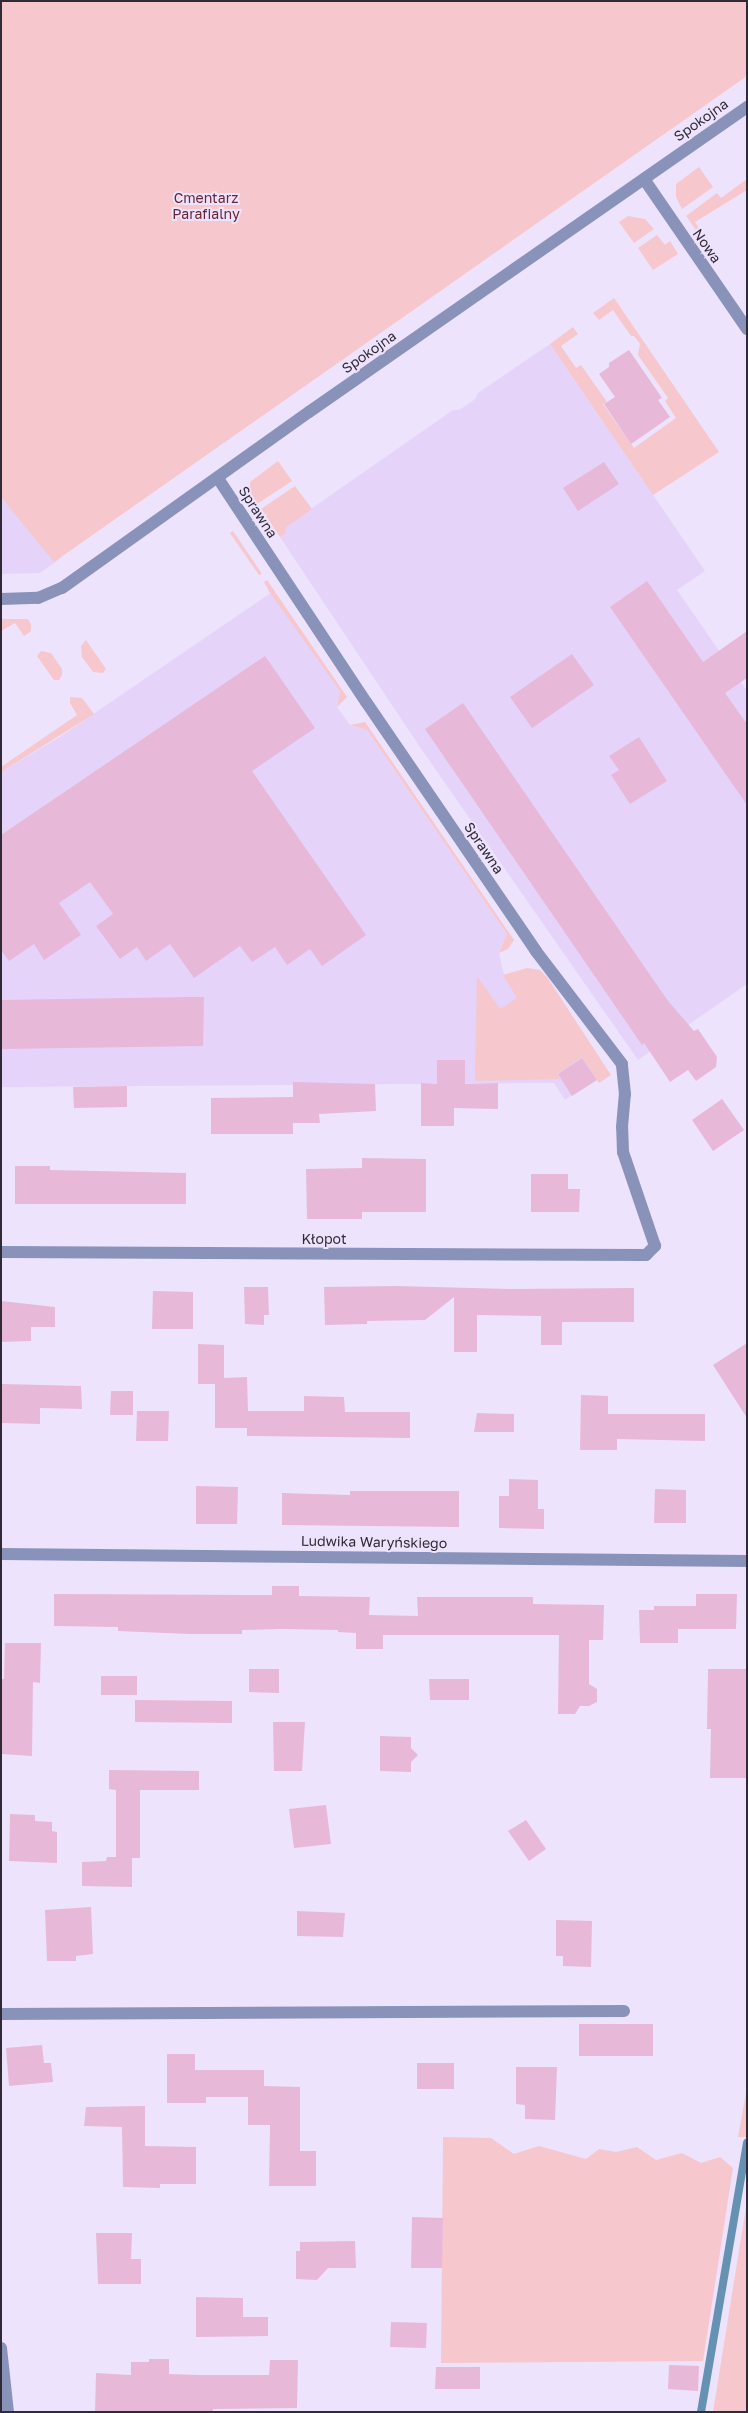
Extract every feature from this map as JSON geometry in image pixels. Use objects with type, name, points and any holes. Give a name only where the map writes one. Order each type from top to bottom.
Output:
[{"type":"street","name":"Spokojna","points":[[1,599],[38,598],[56,591],[747,107]]},
{"type":"street","name":"Nowa","points":[[644,179],[747,330]]},
{"type":"street","name":"Sprawna","points":[[218,478],[366,702],[536,951],[622,1064],[625,1094],[622,1127],[623,1152],[655,1246],[646,1255]]},
{"type":"street","name":"Kłopot","points":[[1,1252],[646,1255]]},
{"type":"street","name":"Ludwika Waryńskiego","points":[[1,1554],[747,1561]]},
{"type":"street","points":[[1,2014],[624,2011]]},
{"type":"street","points":[[1,2348],[8,2412]]},
{"type":"shaded area","points":[[550,344],[705,571],[677,590],[747,691],[747,984],[638,1060],[422,750],[280,537],[285,534],[285,527],[453,410],[459,410],[467,405],[475,399],[478,393]]},
{"type":"shaded area","points":[[1,483],[62,557],[40,573],[1,574]]},
{"type":"shaded area","points":[[272,592],[340,691],[337,707],[350,725],[367,730],[507,934],[499,953],[504,975],[536,977],[602,1074],[565,1100],[554,1083],[1,1087],[1,772],[61,736]]},
{"type":"green space","name":"Cmentarz Parafialny","points":[[1,1],[747,1],[747,76],[54,562],[1,497]]},
{"type":"green space","points":[[699,167],[713,187],[682,209],[676,197],[676,184]]},
{"type":"green space","points":[[747,179],[747,190],[695,222],[704,236],[702,238],[686,216],[717,193],[721,198]]},
{"type":"green space","points":[[628,216],[645,219],[654,229],[634,243],[619,222]]},
{"type":"green space","points":[[657,235],[665,245],[670,241],[678,254],[653,270],[638,248]]},
{"type":"green space","points":[[614,298],[719,452],[653,495],[550,344],[573,327],[578,334],[561,346],[576,368],[581,365],[607,402],[603,404],[634,448],[676,418],[665,401],[668,398],[638,355],[640,344],[634,336],[631,336],[613,310],[599,320],[593,313]]},
{"type":"green space","points":[[278,461],[292,481],[257,504],[250,492],[250,482]]},
{"type":"green space","points":[[295,486],[312,509],[286,527],[285,534],[280,537],[261,509]]},
{"type":"green space","points":[[233,531],[262,574],[259,575],[230,533]]},
{"type":"green space","points":[[267,580],[347,697],[337,707],[340,691],[270,593],[264,582]]},
{"type":"green space","points":[[1,619],[28,619],[31,624],[31,631],[24,636],[15,623],[1,631]]},
{"type":"green space","points":[[86,640],[106,669],[103,673],[93,672],[82,657],[81,646]]},
{"type":"green space","points":[[41,651],[51,653],[62,669],[62,675],[59,680],[54,680],[37,656]]},
{"type":"green space","points":[[70,697],[82,698],[94,714],[1,772],[1,767],[77,715],[70,703]]},
{"type":"green space","points":[[365,722],[514,940],[508,949],[499,953],[507,934],[367,730],[350,725]]},
{"type":"green space","points":[[527,968],[540,970],[547,977],[611,1075],[599,1083],[582,1057],[557,1074],[560,1079],[475,1081],[477,976],[500,1009],[517,998],[503,975]]},
{"type":"green space","points":[[747,2088],[747,2137],[738,2137]]},
{"type":"green space","points":[[443,2137],[491,2138],[514,2154],[539,2146],[586,2159],[599,2149],[616,2152],[637,2147],[656,2160],[682,2153],[701,2163],[720,2157],[733,2168],[703,2361],[441,2363]]},
{"type":"green space","points":[[747,2201],[747,2412],[713,2412],[742,2232]]},
{"type":"building","points":[[629,350],[662,398],[658,400],[670,417],[631,444],[604,404],[615,397],[599,374],[609,367],[609,363]]},
{"type":"building","points":[[604,462],[619,484],[578,511],[563,488]]},
{"type":"building","points":[[647,581],[703,662],[747,631],[747,678],[725,693],[747,724],[747,805],[610,607]]},
{"type":"building","points":[[572,654],[594,685],[532,728],[510,697]]},
{"type":"building","points":[[265,656],[315,728],[252,771],[366,935],[322,966],[310,949],[287,965],[275,947],[252,962],[240,946],[194,978],[170,944],[146,961],[137,947],[120,959],[96,926],[113,914],[90,882],[59,903],[81,935],[44,960],[34,944],[9,961],[1,950],[1,835]]},
{"type":"building","points":[[463,703],[668,1001],[694,1031],[698,1029],[717,1057],[716,1067],[696,1081],[688,1070],[670,1082],[644,1043],[642,1045],[425,729]]},
{"type":"building","points":[[639,737],[667,781],[630,804],[611,775],[619,770],[609,756]]},
{"type":"building","points":[[204,997],[203,1046],[1,1049],[1,1000]]},
{"type":"building","points":[[582,1058],[597,1080],[572,1096],[558,1074]]},
{"type":"building","points":[[437,1060],[465,1060],[465,1084],[498,1083],[498,1109],[454,1108],[454,1126],[421,1126],[421,1083],[437,1084]]},
{"type":"building","points":[[293,1082],[375,1084],[376,1111],[319,1114],[320,1123],[293,1123],[293,1134],[211,1134],[211,1098],[293,1097]]},
{"type":"building","points":[[127,1086],[127,1107],[74,1108],[73,1087]]},
{"type":"building","points":[[722,1099],[744,1130],[713,1151],[692,1120]]},
{"type":"building","points":[[362,1158],[426,1159],[426,1212],[362,1212],[362,1219],[307,1219],[306,1169],[362,1168]]},
{"type":"building","points":[[15,1166],[50,1166],[50,1170],[186,1173],[186,1204],[15,1204]]},
{"type":"building","points":[[531,1174],[568,1174],[568,1189],[580,1189],[579,1212],[531,1212]]},
{"type":"building","points":[[397,1286],[511,1289],[634,1288],[634,1322],[562,1322],[562,1345],[541,1345],[541,1316],[477,1315],[477,1352],[454,1352],[454,1297],[425,1320],[367,1321],[367,1324],[325,1325],[324,1287]]},
{"type":"building","points":[[244,1287],[268,1287],[269,1315],[264,1315],[264,1325],[245,1324]]},
{"type":"building","points":[[153,1291],[193,1292],[193,1329],[152,1329]]},
{"type":"building","points":[[1,1301],[55,1307],[55,1327],[31,1327],[31,1341],[1,1342]]},
{"type":"building","points":[[747,1343],[747,1418],[713,1365]]},
{"type":"building","points":[[198,1344],[224,1345],[224,1378],[247,1377],[248,1411],[304,1411],[304,1396],[344,1397],[345,1412],[410,1412],[410,1438],[247,1436],[247,1428],[215,1428],[215,1384],[198,1384]]},
{"type":"building","points":[[2,1384],[81,1386],[82,1409],[40,1408],[40,1424],[2,1423]]},
{"type":"building","points":[[111,1391],[133,1391],[133,1415],[110,1415]]},
{"type":"building","points":[[581,1395],[608,1396],[608,1414],[705,1414],[705,1441],[617,1439],[617,1450],[580,1450]]},
{"type":"building","points":[[137,1411],[169,1411],[168,1441],[136,1441]]},
{"type":"building","points":[[477,1413],[514,1414],[514,1432],[474,1432]]},
{"type":"building","points":[[509,1479],[538,1480],[538,1509],[544,1509],[544,1529],[499,1528],[499,1496],[509,1496]]},
{"type":"building","points":[[196,1486],[238,1487],[237,1524],[196,1524]]},
{"type":"building","points":[[655,1489],[686,1490],[686,1523],[654,1523]]},
{"type":"building","points":[[350,1491],[459,1491],[459,1527],[282,1525],[282,1493],[350,1495]]},
{"type":"building","points":[[272,1586],[299,1586],[299,1596],[370,1597],[369,1615],[418,1616],[417,1597],[533,1597],[533,1604],[604,1605],[603,1640],[589,1640],[589,1684],[597,1689],[597,1702],[589,1706],[580,1706],[575,1714],[558,1714],[559,1635],[383,1635],[383,1649],[356,1649],[356,1633],[338,1632],[338,1630],[242,1630],[242,1634],[189,1634],[118,1631],[118,1627],[54,1626],[54,1594],[272,1595]]},
{"type":"building","points":[[696,1594],[737,1594],[736,1629],[678,1629],[678,1643],[640,1643],[639,1610],[654,1610],[654,1606],[696,1606]]},
{"type":"building","points":[[5,1643],[41,1643],[40,1683],[33,1682],[32,1756],[1,1754],[1,1679],[4,1679]]},
{"type":"building","points":[[249,1669],[279,1669],[279,1693],[249,1692]]},
{"type":"building","points":[[708,1669],[747,1669],[747,1778],[710,1778],[711,1729],[707,1729]]},
{"type":"building","points":[[101,1676],[137,1676],[137,1695],[101,1695]]},
{"type":"building","points":[[429,1679],[469,1679],[469,1700],[430,1700]]},
{"type":"building","points":[[135,1700],[232,1701],[232,1723],[135,1722]]},
{"type":"building","points":[[273,1722],[305,1722],[302,1771],[274,1771]]},
{"type":"building","points":[[380,1736],[411,1737],[411,1748],[418,1755],[411,1762],[411,1772],[380,1771]]},
{"type":"building","points":[[109,1770],[199,1771],[199,1790],[140,1790],[140,1858],[132,1858],[132,1887],[82,1886],[82,1862],[106,1861],[107,1857],[116,1857],[116,1790],[109,1789]]},
{"type":"building","points":[[326,1805],[331,1844],[294,1848],[289,1809]]},
{"type":"building","points":[[10,1814],[35,1815],[35,1821],[52,1822],[52,1831],[57,1832],[57,1863],[9,1861]]},
{"type":"building","points":[[526,1820],[546,1849],[529,1861],[508,1831]]},
{"type":"building","points":[[91,1907],[93,1954],[76,1956],[76,1961],[47,1961],[45,1910]]},
{"type":"building","points":[[297,1911],[345,1913],[343,1937],[297,1936]]},
{"type":"building","points":[[556,1920],[592,1921],[591,1967],[563,1966],[563,1956],[556,1956]]},
{"type":"building","points":[[579,2024],[653,2024],[653,2056],[579,2056]]},
{"type":"building","points":[[42,2045],[44,2063],[51,2063],[53,2082],[9,2086],[6,2048]]},
{"type":"building","points":[[167,2054],[195,2054],[195,2070],[264,2070],[264,2086],[300,2087],[300,2151],[316,2151],[316,2186],[269,2186],[270,2125],[248,2125],[248,2097],[206,2097],[206,2103],[167,2103]]},
{"type":"building","points":[[417,2063],[454,2063],[454,2089],[417,2089]]},
{"type":"building","points":[[516,2067],[557,2067],[555,2120],[525,2119],[525,2105],[516,2104]]},
{"type":"building","points":[[145,2106],[145,2146],[196,2147],[196,2184],[160,2184],[160,2188],[123,2187],[122,2127],[84,2126],[86,2107]]},
{"type":"building","points":[[412,2217],[443,2218],[442,2268],[411,2268]]},
{"type":"building","points":[[96,2233],[132,2233],[131,2259],[141,2259],[141,2284],[98,2284]]},
{"type":"building","points":[[355,2241],[356,2268],[328,2268],[317,2280],[296,2279],[296,2251],[300,2251],[300,2242]]},
{"type":"building","points":[[196,2297],[243,2298],[243,2317],[268,2317],[268,2336],[196,2337]]},
{"type":"building","points":[[391,2322],[427,2323],[426,2348],[390,2347]]},
{"type":"building","points":[[149,2359],[169,2359],[169,2374],[199,2375],[269,2375],[270,2360],[298,2360],[297,2408],[213,2409],[213,2412],[95,2412],[96,2373],[131,2375],[131,2362],[149,2362]]},
{"type":"building","points":[[669,2365],[699,2366],[698,2391],[668,2389]]},
{"type":"building","points":[[436,2367],[480,2367],[480,2389],[435,2389]]},
{"type":"waterway","points":[[701,2412],[747,2143]]}]
